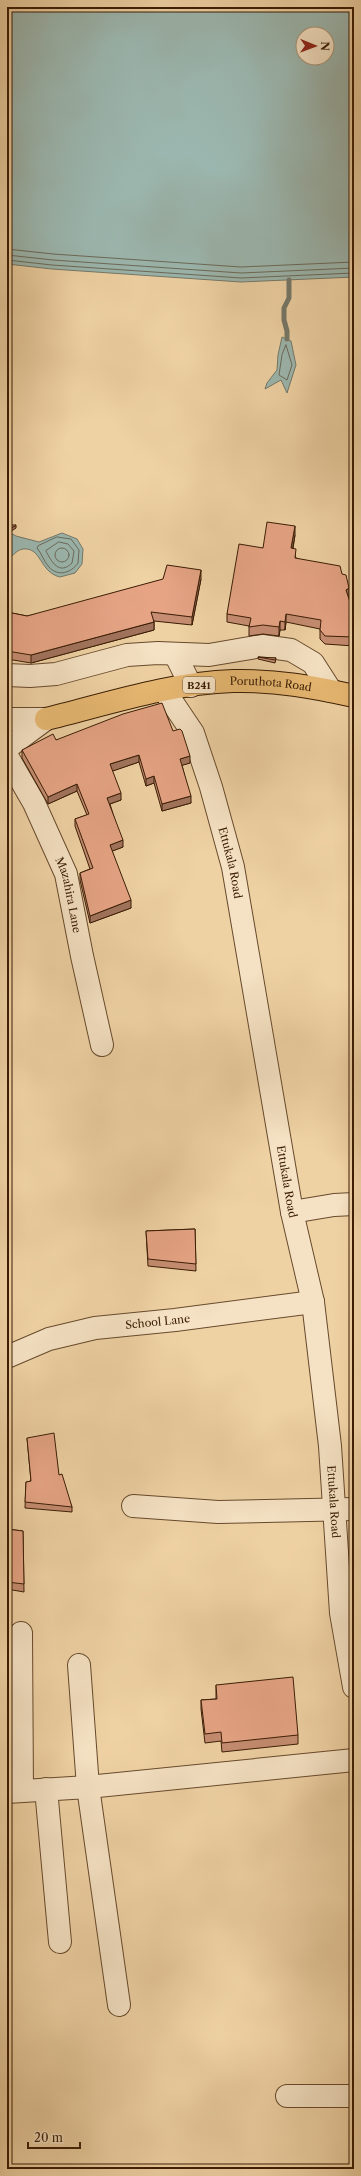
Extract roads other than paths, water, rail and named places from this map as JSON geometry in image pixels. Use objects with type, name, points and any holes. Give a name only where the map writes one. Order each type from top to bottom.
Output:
[{"type":"main road","name":"Poruthota Road","points":[[46,719],[164,690],[233,681],[296,684],[354,696]]},
{"type":"street","points":[[7,675],[30,676],[56,674],[127,655],[209,654],[262,646],[291,650],[313,663],[331,691]]},
{"type":"street","points":[[175,654],[191,686]]},
{"type":"street","name":"Ettukala Road","points":[[164,690],[192,733],[211,787],[233,867],[292,1212],[313,1302],[330,1446],[344,1509],[341,1613],[354,1687]]},
{"type":"street","points":[[7,718],[46,719]]},
{"type":"street","points":[[7,748],[46,719]]},
{"type":"street","name":"Mazahira Lane","points":[[7,756],[34,803],[66,874],[82,956],[102,1045]]},
{"type":"street","points":[[292,1212],[334,1205],[354,1204]]},
{"type":"street","name":"School Lane","points":[[7,1357],[49,1340],[95,1328],[175,1320],[313,1302]]},
{"type":"street","points":[[133,1506],[218,1512],[344,1509]]},
{"type":"street","points":[[21,1632],[15,1792],[88,1787],[354,1760]]},
{"type":"street","points":[[79,1665],[88,1787],[119,2005]]},
{"type":"street","points":[[46,1789],[60,1942]]},
{"type":"street","points":[[287,2096],[354,2096]]},
{"type":"water","points":[[7,7],[354,7],[354,277],[241,282],[52,269],[7,264]]},
{"type":"water","points":[[282,337],[291,341],[296,365],[287,393],[281,380],[265,389],[267,383],[277,370],[278,355]]},
{"type":"water","points":[[7,531],[16,536],[39,542],[62,533],[77,539],[83,549],[82,564],[75,573],[60,577],[48,570],[38,556],[29,549],[23,549],[7,559]]},
{"type":"waterway","points":[[287,339],[284,308],[289,298],[289,280]]}]
